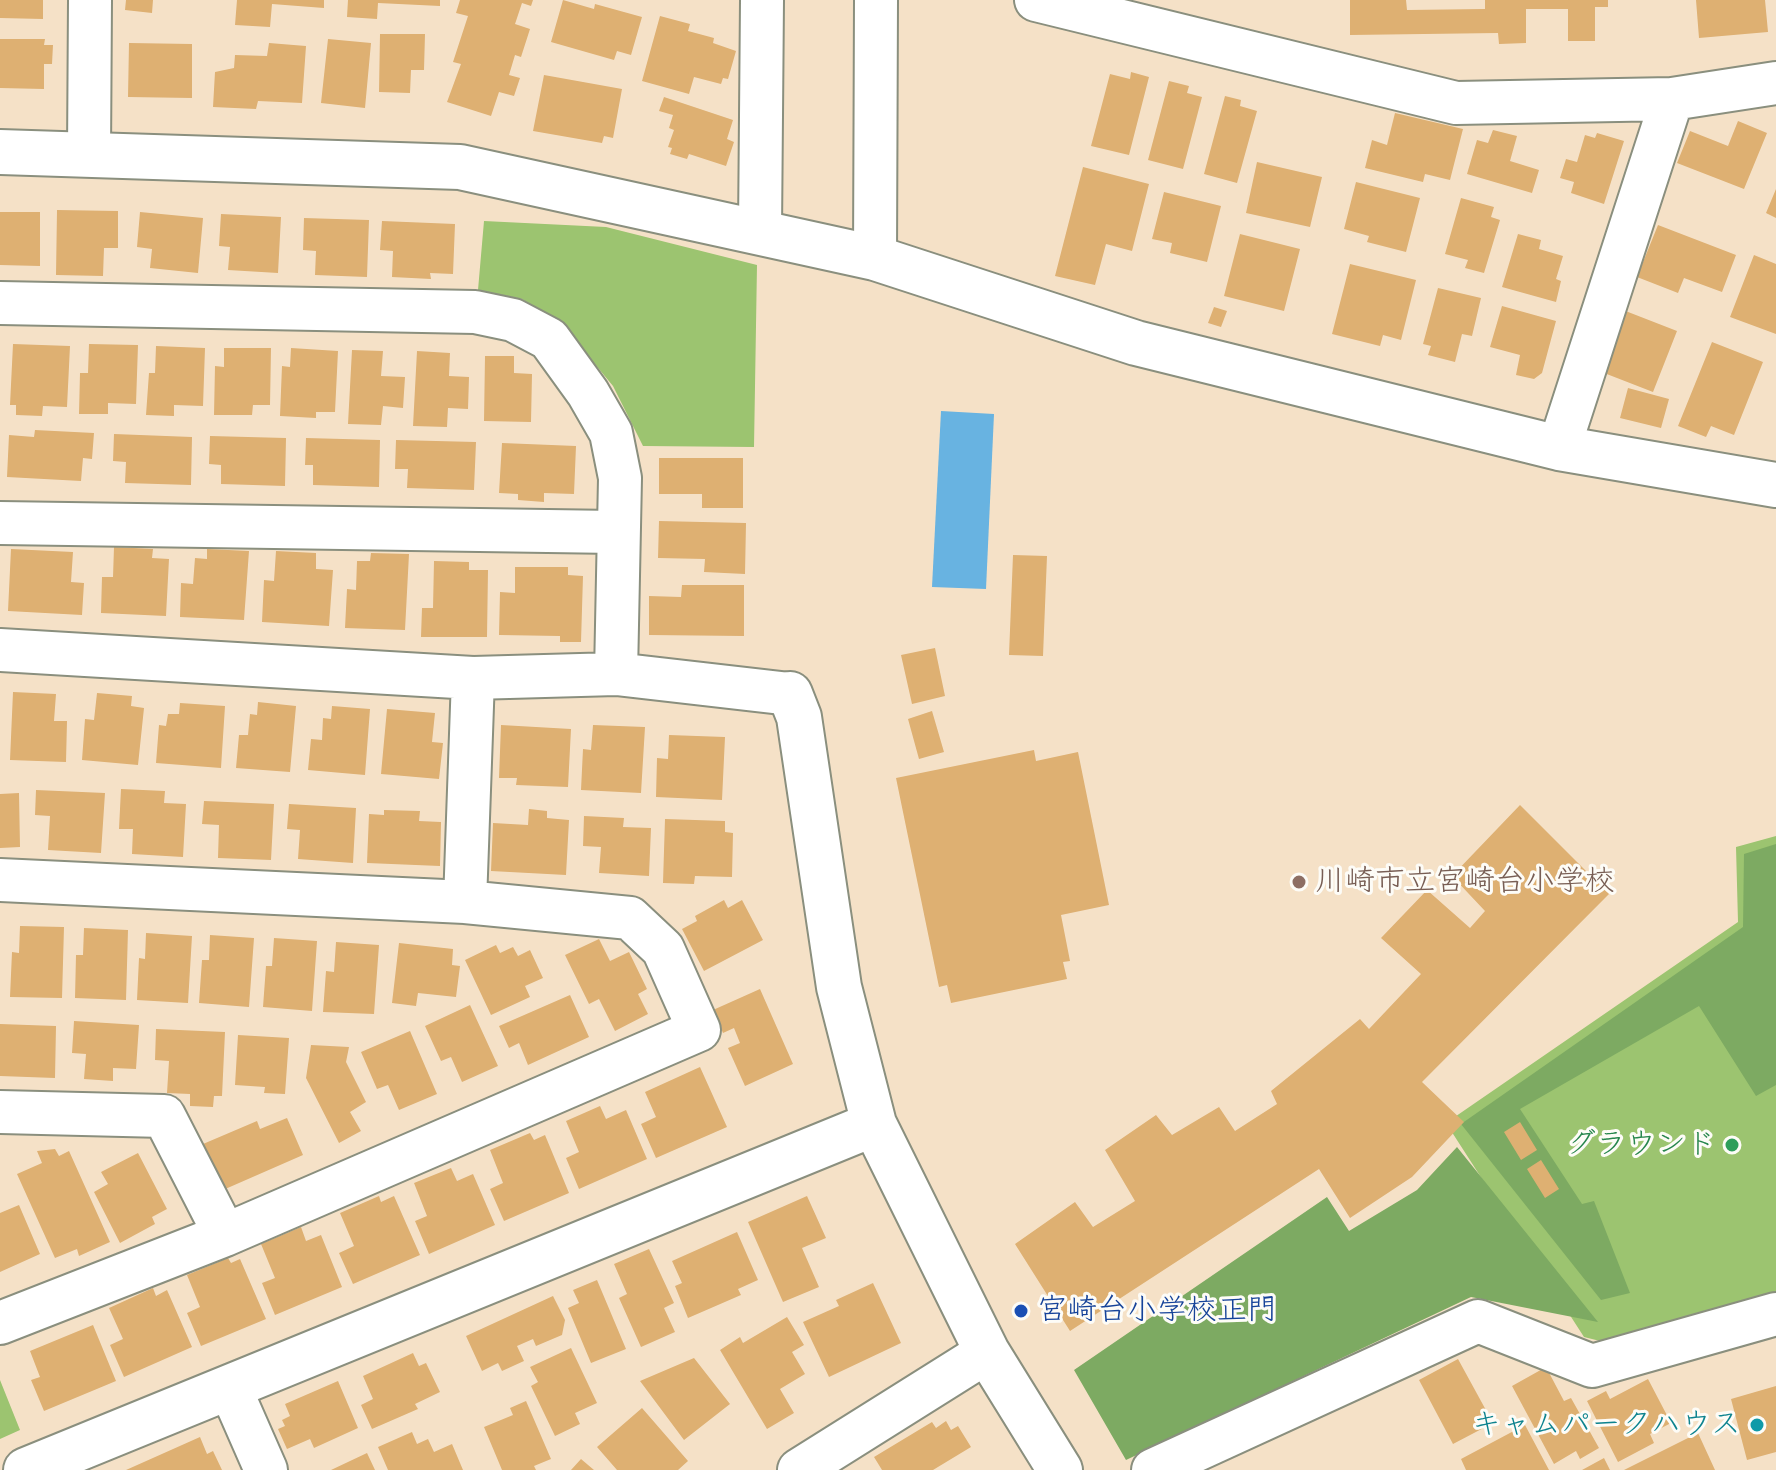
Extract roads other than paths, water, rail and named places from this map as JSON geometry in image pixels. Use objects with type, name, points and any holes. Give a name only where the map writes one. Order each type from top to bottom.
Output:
[{"type":"street","points":[[89,154],[90,0]]},
{"type":"street","points":[[760,231],[762,0]]},
{"type":"street","points":[[875,258],[876,0]]},
{"type":"street","points":[[1036,0],[1456,103],[1672,99],[1776,83]]},
{"type":"street","points":[[1559,448],[1672,99]]},
{"type":"street","points":[[0,152],[460,167],[875,258],[1136,343],[1559,448],[1776,485]]},
{"type":"street","points":[[0,303],[475,312],[513,320],[549,339],[588,393],[611,433],[620,478],[616,532],[616,674]]},
{"type":"street","points":[[0,523],[616,532]]},
{"type":"street","points":[[0,650],[473,678],[616,674],[790,694],[799,717],[839,987],[874,1124],[987,1352],[1060,1470]]},
{"type":"street","points":[[465,902],[473,678]]},
{"type":"street","points":[[0,880],[465,902],[630,918],[663,949],[699,1030],[225,1235],[0,1323]]},
{"type":"street","points":[[0,1112],[164,1116],[225,1235]]},
{"type":"street","points":[[26,1470],[874,1124]]},
{"type":"street","points":[[1153,1470],[1478,1321],[1592,1366],[1776,1314]]},
{"type":"street","points":[[799,1470],[987,1352]]},
{"type":"street","points":[[230,1388],[266,1470]]},
{"type":"water","points":[[941,411],[994,414],[986,589],[932,587]]},
{"type":"place","name":"川崎市立宮崎台小学校","points":[[1299,882]]},
{"type":"place","name":"グラウンド","points":[[1732,1145]]},
{"type":"place","name":"宮崎台小学校正門","points":[[1021,1311]]},
{"type":"place","name":"キャムパークハウス","points":[[1757,1425]]}]
